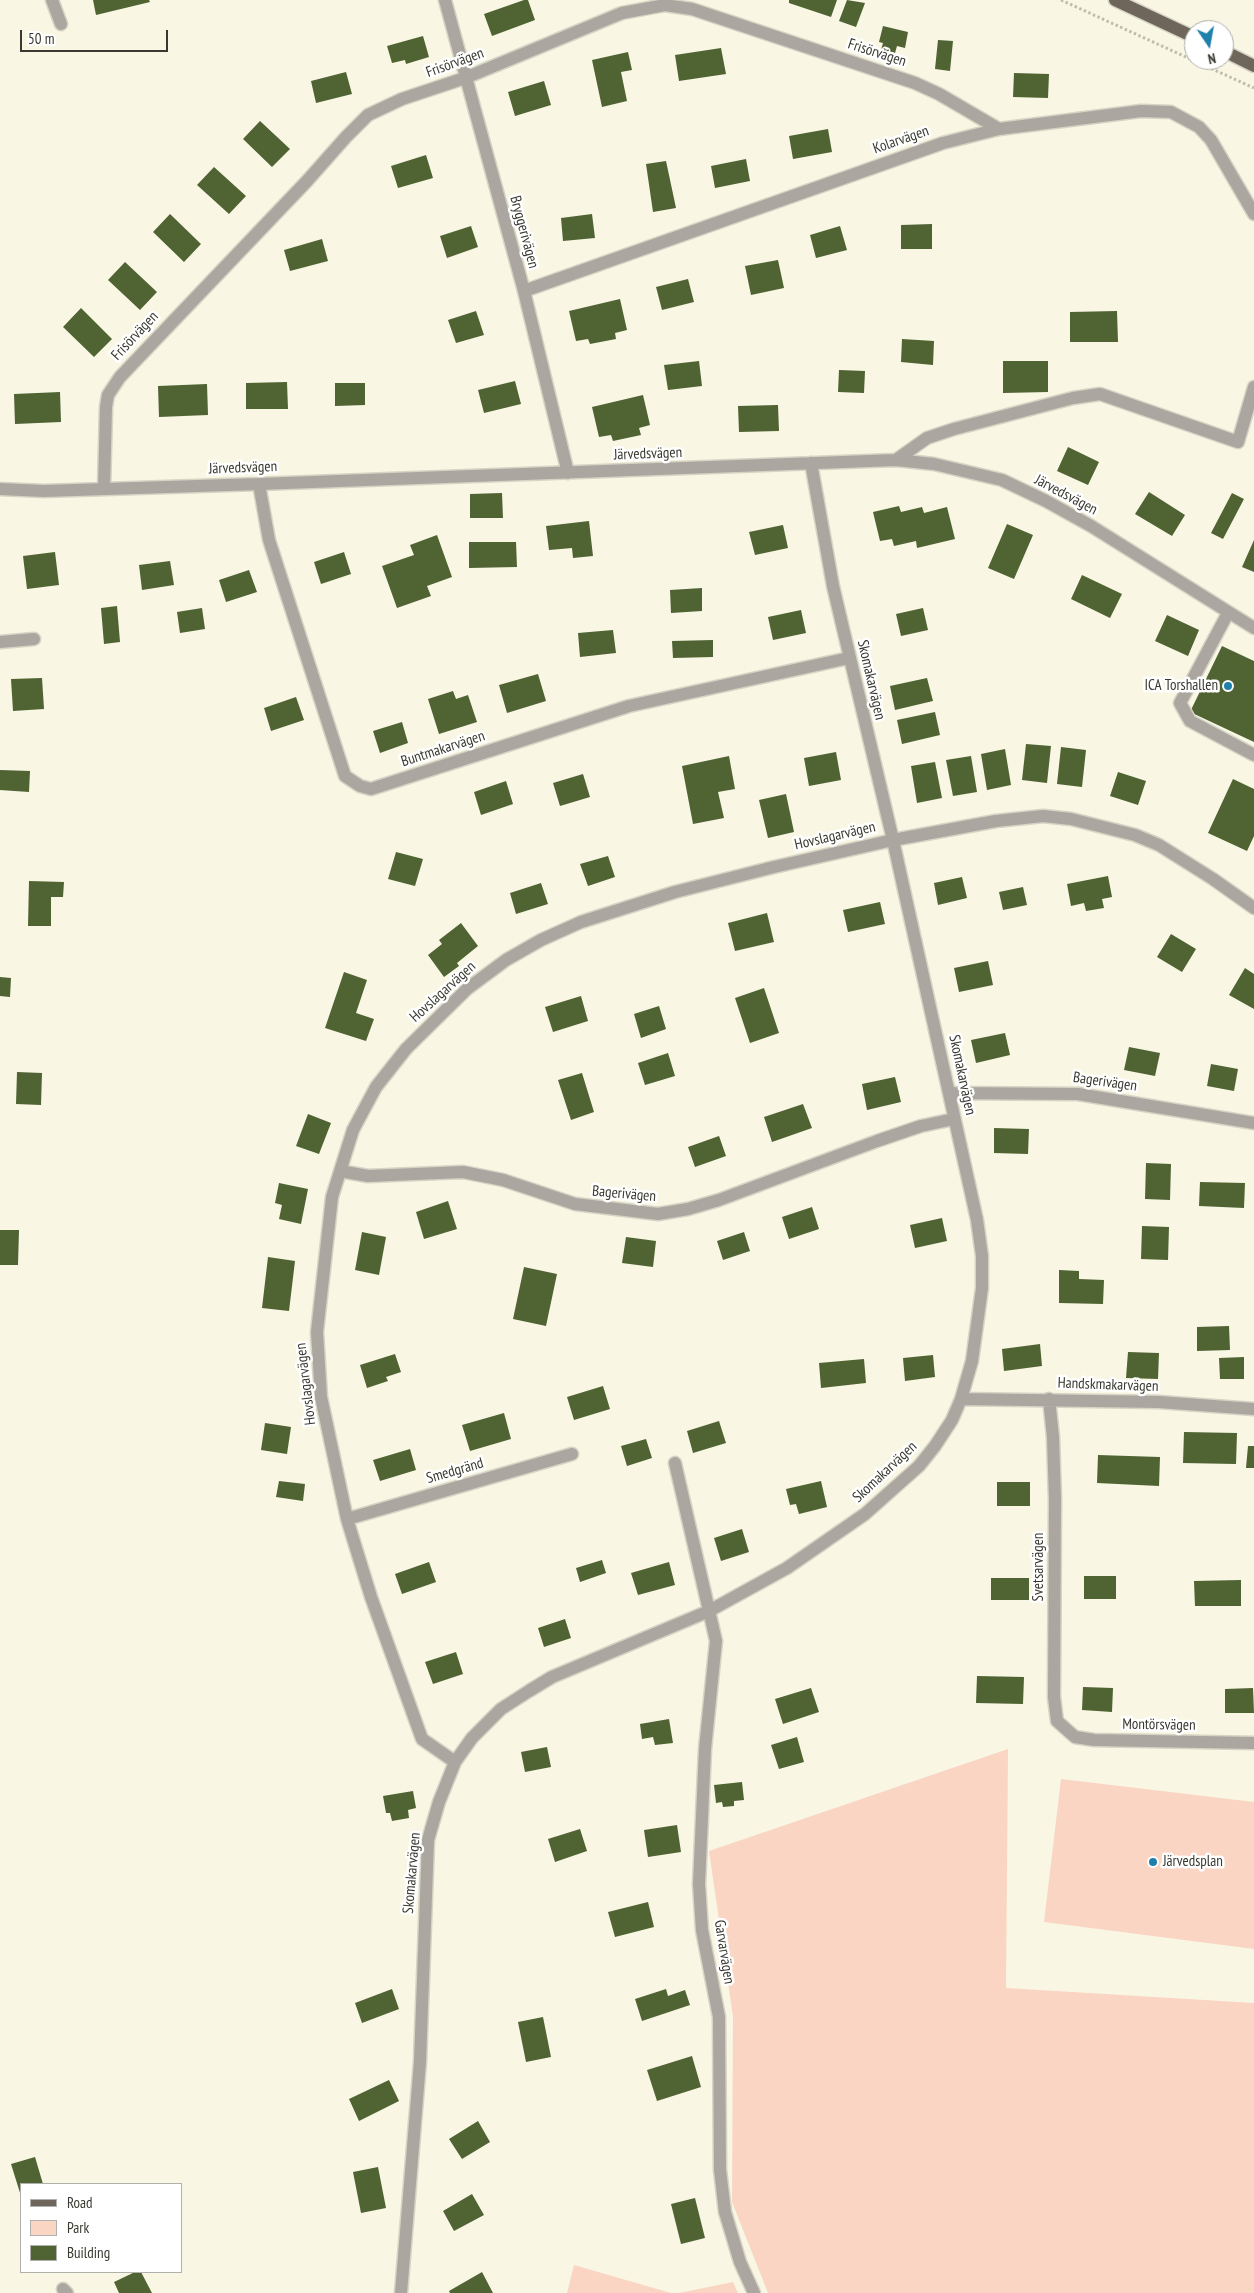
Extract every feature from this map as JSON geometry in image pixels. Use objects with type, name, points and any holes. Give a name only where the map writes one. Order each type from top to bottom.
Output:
[{"type":"main road","points":[[1115,0],[1184,32]]},
{"type":"main road","points":[[1234,56],[1254,66]]},
{"type":"street","points":[[52,0],[61,24]]},
{"type":"street","name":"Bryggerivägen","points":[[445,0],[524,291],[568,473]]},
{"type":"street","name":"Frisörvägen","points":[[104,489],[107,401],[112,389],[129,364],[368,115],[402,98],[466,78],[622,13],[647,7],[675,6],[915,83],[939,94],[999,129]]},
{"type":"street","name":"Kolarvägen","points":[[524,291],[944,143],[999,129],[1140,111],[1171,112],[1199,127],[1211,140],[1254,214]]},
{"type":"street","points":[[896,460],[927,438],[954,429],[1073,398],[1100,394],[1238,442],[1254,387]]},
{"type":"street","name":"Järvedsvägen","points":[[0,489],[44,491],[896,460],[966,470],[1002,480],[1046,501],[1091,526],[1254,628]]},
{"type":"street","name":"Skomakarvägen","points":[[401,2293],[420,2062],[428,1840],[439,1802],[455,1762],[472,1738],[501,1709],[552,1677],[709,1611],[787,1568],[865,1514],[919,1466],[952,1420],[961,1399],[974,1343],[982,1288],[982,1256],[976,1220],[950,1093],[893,840],[833,586],[811,463]]},
{"type":"street","name":"Buntmakarvägen","points":[[259,484],[269,540],[345,776],[360,786],[371,789],[629,706],[849,658]]},
{"type":"street","points":[[1228,613],[1180,703],[1190,721],[1254,755]]},
{"type":"street","points":[[0,642],[34,639]]},
{"type":"street","name":"Hovslagarvägen","points":[[455,1762],[422,1739],[370,1597],[347,1519],[321,1397],[317,1332],[332,1198],[353,1130],[389,1068],[467,989],[506,960],[541,940],[614,910],[766,869],[893,840],[996,821],[1043,816],[1071,819],[1135,834],[1160,845],[1254,908]]},
{"type":"street","name":"Bagerivägen","points":[[950,1093],[1078,1094],[1254,1123]]},
{"type":"street","name":"Bagerivägen","points":[[340,1171],[368,1176],[463,1172],[504,1180],[575,1204],[658,1214],[711,1202],[877,1141],[921,1126],[954,1119]]},
{"type":"street","name":"Handskmakarvägen","points":[[961,1399],[1159,1402],[1254,1408]]},
{"type":"street","name":"Svetsarvägen","points":[[1049,1399],[1054,1437],[1054,1707],[1057,1721],[1066,1731]]},
{"type":"street","name":"Smedgränd","points":[[347,1519],[572,1454]]},
{"type":"street","name":"Garvarvägen","points":[[676,1463],[716,1641],[705,1749],[699,1884],[702,1921],[719,2017],[720,2170],[725,2212],[740,2262],[754,2293]]},
{"type":"street","name":"Montörsvägen","points":[[1066,1731],[1075,1737],[1094,1740],[1254,1743]]},
{"type":"path","points":[[1061,0],[1254,88]]},
{"type":"green space","points":[[1008,1749],[1006,1988],[1254,2003],[1254,2293],[768,2293],[732,2202],[733,2017],[709,1851]]},
{"type":"green space","name":"Järvedsplan","points":[[1061,1779],[1254,1802],[1254,1949],[1044,1922]]},
{"type":"green space","points":[[574,2265],[671,2293],[567,2293]]},
{"type":"green space","points":[[733,2282],[738,2293],[679,2293]]},
{"type":"building","points":[[93,0],[149,0],[150,2],[96,15]]},
{"type":"building","points":[[528,0],[535,20],[492,36],[484,14]]},
{"type":"building","points":[[789,0],[837,0],[831,17],[789,3]]},
{"type":"building","points":[[847,0],[865,3],[856,27],[839,21]]},
{"type":"building","points":[[883,26],[908,32],[905,48],[897,46],[895,53],[881,50],[883,43],[879,42]]},
{"type":"building","points":[[423,36],[429,57],[406,64],[405,60],[392,63],[387,46]]},
{"type":"building","points":[[938,40],[953,41],[950,71],[935,69]]},
{"type":"building","points":[[721,48],[726,74],[679,81],[675,55]]},
{"type":"building","points":[[628,52],[632,70],[621,72],[627,101],[602,107],[592,60]]},
{"type":"building","points":[[346,72],[352,94],[316,103],[311,81]]},
{"type":"building","points":[[1014,73],[1049,74],[1048,98],[1013,97]]},
{"type":"building","points":[[544,81],[551,105],[515,116],[508,92]]},
{"type":"building","points":[[260,121],[290,149],[272,167],[243,139]]},
{"type":"building","points":[[828,129],[832,152],[793,159],[789,136]]},
{"type":"building","points":[[426,155],[433,178],[398,188],[391,166]]},
{"type":"building","points":[[746,159],[750,181],[715,188],[711,166]]},
{"type":"building","points":[[666,161],[676,208],[653,212],[646,164]]},
{"type":"building","points":[[214,167],[246,196],[229,214],[197,185]]},
{"type":"building","points":[[170,214],[201,244],[184,262],[153,232]]},
{"type":"building","points":[[592,214],[595,238],[563,241],[561,218]]},
{"type":"building","points":[[932,224],[932,249],[901,249],[901,225]]},
{"type":"building","points":[[471,226],[478,247],[447,258],[440,236]]},
{"type":"building","points":[[840,226],[847,250],[816,258],[810,235]]},
{"type":"building","points":[[322,239],[328,261],[290,271],[284,250]]},
{"type":"building","points":[[778,260],[784,288],[751,295],[745,266]]},
{"type":"building","points":[[125,262],[157,292],[140,310],[108,280]]},
{"type":"building","points":[[688,279],[694,302],[662,310],[656,287]]},
{"type":"building","points":[[620,299],[627,330],[615,333],[616,339],[590,344],[588,339],[576,341],[569,311]]},
{"type":"building","points":[[81,308],[112,339],[94,357],[63,327]]},
{"type":"building","points":[[476,311],[484,335],[456,343],[448,320]]},
{"type":"building","points":[[1117,311],[1118,342],[1070,342],[1070,312]]},
{"type":"building","points":[[902,339],[934,341],[933,365],[901,362]]},
{"type":"building","points":[[699,361],[702,386],[668,390],[664,365]]},
{"type":"building","points":[[1003,361],[1048,361],[1048,392],[1003,393]]},
{"type":"building","points":[[839,370],[865,371],[864,393],[838,392]]},
{"type":"building","points":[[515,381],[521,404],[484,413],[478,390]]},
{"type":"building","points":[[287,382],[288,409],[246,409],[246,383]]},
{"type":"building","points":[[335,383],[365,383],[365,405],[335,406]]},
{"type":"building","points":[[207,384],[208,415],[159,417],[158,386]]},
{"type":"building","points":[[60,392],[61,422],[15,424],[14,394]]},
{"type":"building","points":[[643,395],[650,425],[639,428],[641,435],[613,441],[611,435],[599,437],[592,407]]},
{"type":"building","points":[[778,405],[779,431],[739,432],[738,406]]},
{"type":"building","points":[[1068,447],[1099,462],[1088,485],[1057,471]]},
{"type":"building","points":[[1149,492],[1185,515],[1172,536],[1135,514]]},
{"type":"building","points":[[502,493],[503,518],[470,518],[470,494]]},
{"type":"building","points":[[1232,493],[1244,499],[1223,539],[1211,533]]},
{"type":"building","points":[[899,506],[901,512],[922,507],[924,513],[947,507],[955,539],[917,548],[916,541],[894,546],[892,539],[880,541],[873,512]]},
{"type":"building","points":[[589,521],[593,556],[573,558],[572,548],[549,550],[546,526]]},
{"type":"building","points":[[1007,524],[1033,535],[1014,579],[988,568]]},
{"type":"building","points":[[783,525],[788,548],[755,555],[749,532]]},
{"type":"building","points":[[437,535],[452,577],[427,586],[431,596],[397,608],[382,566],[414,555],[410,545]]},
{"type":"building","points":[[1254,540],[1254,572],[1242,567]]},
{"type":"building","points":[[469,542],[516,542],[517,567],[469,568]]},
{"type":"building","points":[[55,552],[59,585],[27,589],[23,556]]},
{"type":"building","points":[[344,552],[351,574],[321,584],[314,562]]},
{"type":"building","points":[[170,561],[174,585],[142,590],[139,565]]},
{"type":"building","points":[[249,570],[257,592],[226,602],[219,580]]},
{"type":"building","points":[[1082,575],[1122,594],[1110,618],[1071,599]]},
{"type":"building","points":[[702,588],[702,611],[671,613],[670,590]]},
{"type":"building","points":[[117,606],[120,642],[104,644],[101,608]]},
{"type":"building","points":[[202,608],[205,629],[180,633],[177,612]]},
{"type":"building","points":[[923,608],[928,630],[901,636],[896,614]]},
{"type":"building","points":[[801,610],[806,633],[773,640],[768,617]]},
{"type":"building","points":[[1167,615],[1199,630],[1188,656],[1155,641]]},
{"type":"building","points":[[613,630],[616,653],[580,657],[578,633]]},
{"type":"building","points":[[713,640],[713,657],[673,658],[672,641]]},
{"type":"building","name":"ICA Torshallen","points":[[1222,646],[1254,661],[1254,742],[1190,712]]},
{"type":"building","points":[[538,674],[546,701],[507,713],[499,685]]},
{"type":"building","points":[[42,678],[44,709],[13,711],[11,679]]},
{"type":"building","points":[[927,678],[933,701],[895,710],[890,686]]},
{"type":"building","points":[[453,691],[456,699],[468,695],[477,722],[439,734],[428,699]]},
{"type":"building","points":[[296,697],[304,720],[271,731],[264,708]]},
{"type":"building","points":[[935,712],[940,735],[902,744],[897,720]]},
{"type":"building","points":[[402,722],[408,743],[380,753],[373,731]]},
{"type":"building","points":[[1026,744],[1051,746],[1047,783],[1022,780]]},
{"type":"building","points":[[1061,747],[1086,750],[1082,787],[1057,784]]},
{"type":"building","points":[[1005,749],[1011,785],[987,790],[981,754]]},
{"type":"building","points":[[836,752],[841,780],[809,786],[804,758]]},
{"type":"building","points":[[729,756],[735,789],[718,792],[724,818],[693,824],[682,766]]},
{"type":"building","points":[[971,756],[977,792],[953,796],[946,760]]},
{"type":"building","points":[[935,762],[942,798],[917,803],[911,766]]},
{"type":"building","points":[[0,770],[30,771],[29,792],[0,790]]},
{"type":"building","points":[[1118,772],[1146,781],[1138,805],[1110,796]]},
{"type":"building","points":[[583,774],[590,797],[560,806],[553,783]]},
{"type":"building","points":[[1233,779],[1254,789],[1254,836],[1247,851],[1208,833]]},
{"type":"building","points":[[506,781],[513,804],[481,815],[474,792]]},
{"type":"building","points":[[786,794],[794,832],[768,838],[759,800]]},
{"type":"building","points":[[396,852],[423,859],[415,886],[388,879]]},
{"type":"building","points":[[608,856],[615,877],[588,886],[580,864]]},
{"type":"building","points":[[1108,876],[1112,897],[1102,899],[1104,908],[1086,911],[1084,903],[1071,906],[1067,884]]},
{"type":"building","points":[[962,877],[967,898],[938,905],[934,883]]},
{"type":"building","points":[[29,881],[64,882],[63,897],[51,897],[51,926],[28,926]]},
{"type":"building","points":[[541,883],[548,904],[516,914],[510,893]]},
{"type":"building","points":[[1023,887],[1027,905],[1003,910],[999,892]]},
{"type":"building","points":[[880,902],[885,924],[848,932],[843,910]]},
{"type":"building","points":[[767,913],[774,942],[735,951],[728,923]]},
{"type":"building","points":[[461,923],[478,946],[457,963],[459,966],[444,977],[428,955],[442,944],[439,940]]},
{"type":"building","points":[[1171,934],[1196,949],[1182,972],[1157,957]]},
{"type":"building","points":[[988,961],[993,985],[959,992],[954,968]]},
{"type":"building","points":[[1245,968],[1254,974],[1254,1009],[1229,995]]},
{"type":"building","points":[[344,972],[367,980],[356,1013],[374,1019],[366,1041],[325,1028]]},
{"type":"building","points":[[0,977],[11,978],[10,997],[0,996]]},
{"type":"building","points":[[764,988],[779,1033],[750,1043],[735,998]]},
{"type":"building","points":[[581,996],[588,1021],[553,1032],[545,1007]]},
{"type":"building","points":[[659,1006],[666,1029],[641,1038],[634,1014]]},
{"type":"building","points":[[1005,1033],[1010,1055],[976,1063],[971,1040]]},
{"type":"building","points":[[1129,1047],[1160,1053],[1155,1076],[1124,1070]]},
{"type":"building","points":[[668,1053],[675,1076],[645,1085],[638,1063]]},
{"type":"building","points":[[1211,1064],[1238,1069],[1234,1091],[1207,1086]]},
{"type":"building","points":[[17,1072],[42,1073],[41,1105],[16,1104]]},
{"type":"building","points":[[582,1073],[594,1112],[571,1120],[558,1080]]},
{"type":"building","points":[[895,1077],[901,1102],[867,1110],[862,1084]]},
{"type":"building","points":[[803,1104],[812,1128],[772,1142],[764,1117]]},
{"type":"building","points":[[308,1114],[331,1123],[319,1154],[296,1146]]},
{"type":"building","points":[[994,1128],[1029,1129],[1028,1154],[994,1153]]},
{"type":"building","points":[[719,1136],[726,1156],[695,1167],[688,1147]]},
{"type":"building","points":[[1146,1163],[1171,1164],[1170,1200],[1145,1199]]},
{"type":"building","points":[[1200,1182],[1245,1183],[1244,1208],[1199,1206]]},
{"type":"building","points":[[279,1183],[308,1189],[301,1224],[279,1219],[282,1205],[275,1203]]},
{"type":"building","points":[[448,1201],[457,1229],[424,1239],[416,1212]]},
{"type":"building","points":[[812,1207],[819,1229],[789,1239],[782,1217]]},
{"type":"building","points":[[942,1218],[947,1241],[915,1248],[910,1225]]},
{"type":"building","points":[[1142,1226],[1169,1227],[1168,1260],[1141,1259]]},
{"type":"building","points":[[0,1230],[19,1230],[18,1265],[0,1265]]},
{"type":"building","points":[[362,1232],[386,1237],[379,1275],[355,1270]]},
{"type":"building","points":[[744,1232],[750,1251],[723,1260],[717,1241]]},
{"type":"building","points":[[626,1237],[656,1241],[653,1267],[622,1263]]},
{"type":"building","points":[[268,1257],[295,1261],[289,1311],[262,1308]]},
{"type":"building","points":[[524,1267],[557,1274],[546,1326],[513,1319]]},
{"type":"building","points":[[1059,1270],[1079,1271],[1079,1279],[1104,1280],[1103,1304],[1059,1303]]},
{"type":"building","points":[[1229,1326],[1230,1350],[1197,1351],[1197,1327]]},
{"type":"building","points":[[1040,1344],[1042,1366],[1004,1371],[1002,1349]]},
{"type":"building","points":[[1128,1352],[1159,1353],[1158,1379],[1126,1378]]},
{"type":"building","points":[[395,1354],[401,1372],[386,1377],[388,1381],[367,1388],[360,1365]]},
{"type":"building","points":[[933,1355],[935,1377],[905,1381],[903,1358]]},
{"type":"building","points":[[1244,1357],[1244,1379],[1220,1379],[1219,1358]]},
{"type":"building","points":[[864,1359],[866,1383],[821,1388],[819,1363]]},
{"type":"building","points":[[603,1386],[610,1409],[574,1420],[567,1397]]},
{"type":"building","points":[[504,1413],[511,1439],[470,1451],[462,1425]]},
{"type":"building","points":[[719,1421],[726,1443],[693,1453],[687,1431]]},
{"type":"building","points":[[265,1423],[291,1427],[287,1454],[261,1450]]},
{"type":"building","points":[[1184,1432],[1237,1433],[1236,1464],[1183,1463]]},
{"type":"building","points":[[646,1439],[652,1458],[627,1466],[621,1446]]},
{"type":"building","points":[[1248,1446],[1254,1446],[1254,1468],[1246,1468]]},
{"type":"building","points":[[410,1449],[416,1470],[380,1481],[373,1460]]},
{"type":"building","points":[[1098,1455],[1160,1457],[1159,1486],[1097,1483]]},
{"type":"building","points":[[279,1481],[305,1484],[303,1501],[276,1497]]},
{"type":"building","points":[[821,1481],[827,1507],[799,1514],[796,1504],[790,1505],[786,1489]]},
{"type":"building","points":[[997,1482],[1030,1482],[1030,1506],[997,1506]]},
{"type":"building","points":[[742,1529],[749,1552],[721,1561],[714,1538]]},
{"type":"building","points":[[602,1560],[606,1573],[580,1582],[576,1568]]},
{"type":"building","points":[[429,1562],[436,1582],[402,1594],[395,1574]]},
{"type":"building","points":[[669,1562],[675,1585],[638,1595],[631,1573]]},
{"type":"building","points":[[1084,1576],[1116,1576],[1116,1599],[1084,1599]]},
{"type":"building","points":[[991,1578],[1029,1578],[1029,1600],[991,1600]]},
{"type":"building","points":[[1241,1580],[1241,1606],[1195,1606],[1194,1581]]},
{"type":"building","points":[[565,1619],[571,1638],[544,1647],[538,1628]]},
{"type":"building","points":[[456,1652],[463,1674],[433,1684],[425,1662]]},
{"type":"building","points":[[977,1676],[1024,1677],[1023,1704],[976,1703]]},
{"type":"building","points":[[1083,1687],[1113,1688],[1112,1712],[1082,1710]]},
{"type":"building","points":[[811,1688],[819,1712],[783,1724],[775,1699]]},
{"type":"building","points":[[1253,1688],[1254,1713],[1225,1713],[1225,1689]]},
{"type":"building","points":[[669,1719],[673,1743],[655,1745],[653,1737],[642,1739],[640,1724]]},
{"type":"building","points":[[797,1737],[804,1762],[779,1769],[771,1745]]},
{"type":"building","points":[[547,1747],[551,1767],[525,1772],[521,1752]]},
{"type":"building","points":[[742,1782],[744,1800],[734,1801],[734,1806],[723,1807],[722,1802],[716,1803],[714,1785]]},
{"type":"building","points":[[413,1791],[416,1808],[408,1810],[409,1818],[392,1821],[390,1813],[386,1813],[383,1796]]},
{"type":"building","points":[[677,1825],[681,1852],[648,1857],[644,1830]]},
{"type":"building","points":[[580,1829],[587,1851],[555,1862],[548,1839]]},
{"type":"building","points":[[648,1902],[654,1927],[615,1937],[608,1912]]},
{"type":"building","points":[[392,1989],[399,2009],[362,2023],[355,2003]]},
{"type":"building","points":[[666,1989],[668,1996],[685,1990],[690,2005],[642,2021],[635,1999]]},
{"type":"building","points":[[543,2017],[551,2057],[526,2062],[518,2022]]},
{"type":"building","points":[[692,2056],[701,2087],[657,2101],[647,2070]]},
{"type":"building","points":[[389,2080],[399,2101],[359,2121],[349,2099]]},
{"type":"building","points":[[478,2121],[490,2142],[462,2159],[449,2139]]},
{"type":"building","points":[[35,2157],[43,2183],[20,2183],[20,2193],[11,2164]]},
{"type":"building","points":[[378,2167],[386,2208],[361,2213],[353,2172]]},
{"type":"building","points":[[472,2194],[484,2215],[454,2231],[443,2211]]},
{"type":"building","points":[[695,2198],[705,2238],[681,2244],[671,2204]]},
{"type":"building","points":[[482,2272],[493,2293],[450,2293],[449,2291]]},
{"type":"building","points":[[133,2273],[142,2273],[152,2293],[119,2293],[114,2282]]},
{"type":"place","name":"ICA Torshallen","points":[[1228,686]]},
{"type":"place","name":"Järvedsplan","points":[[1153,1862]]}]
